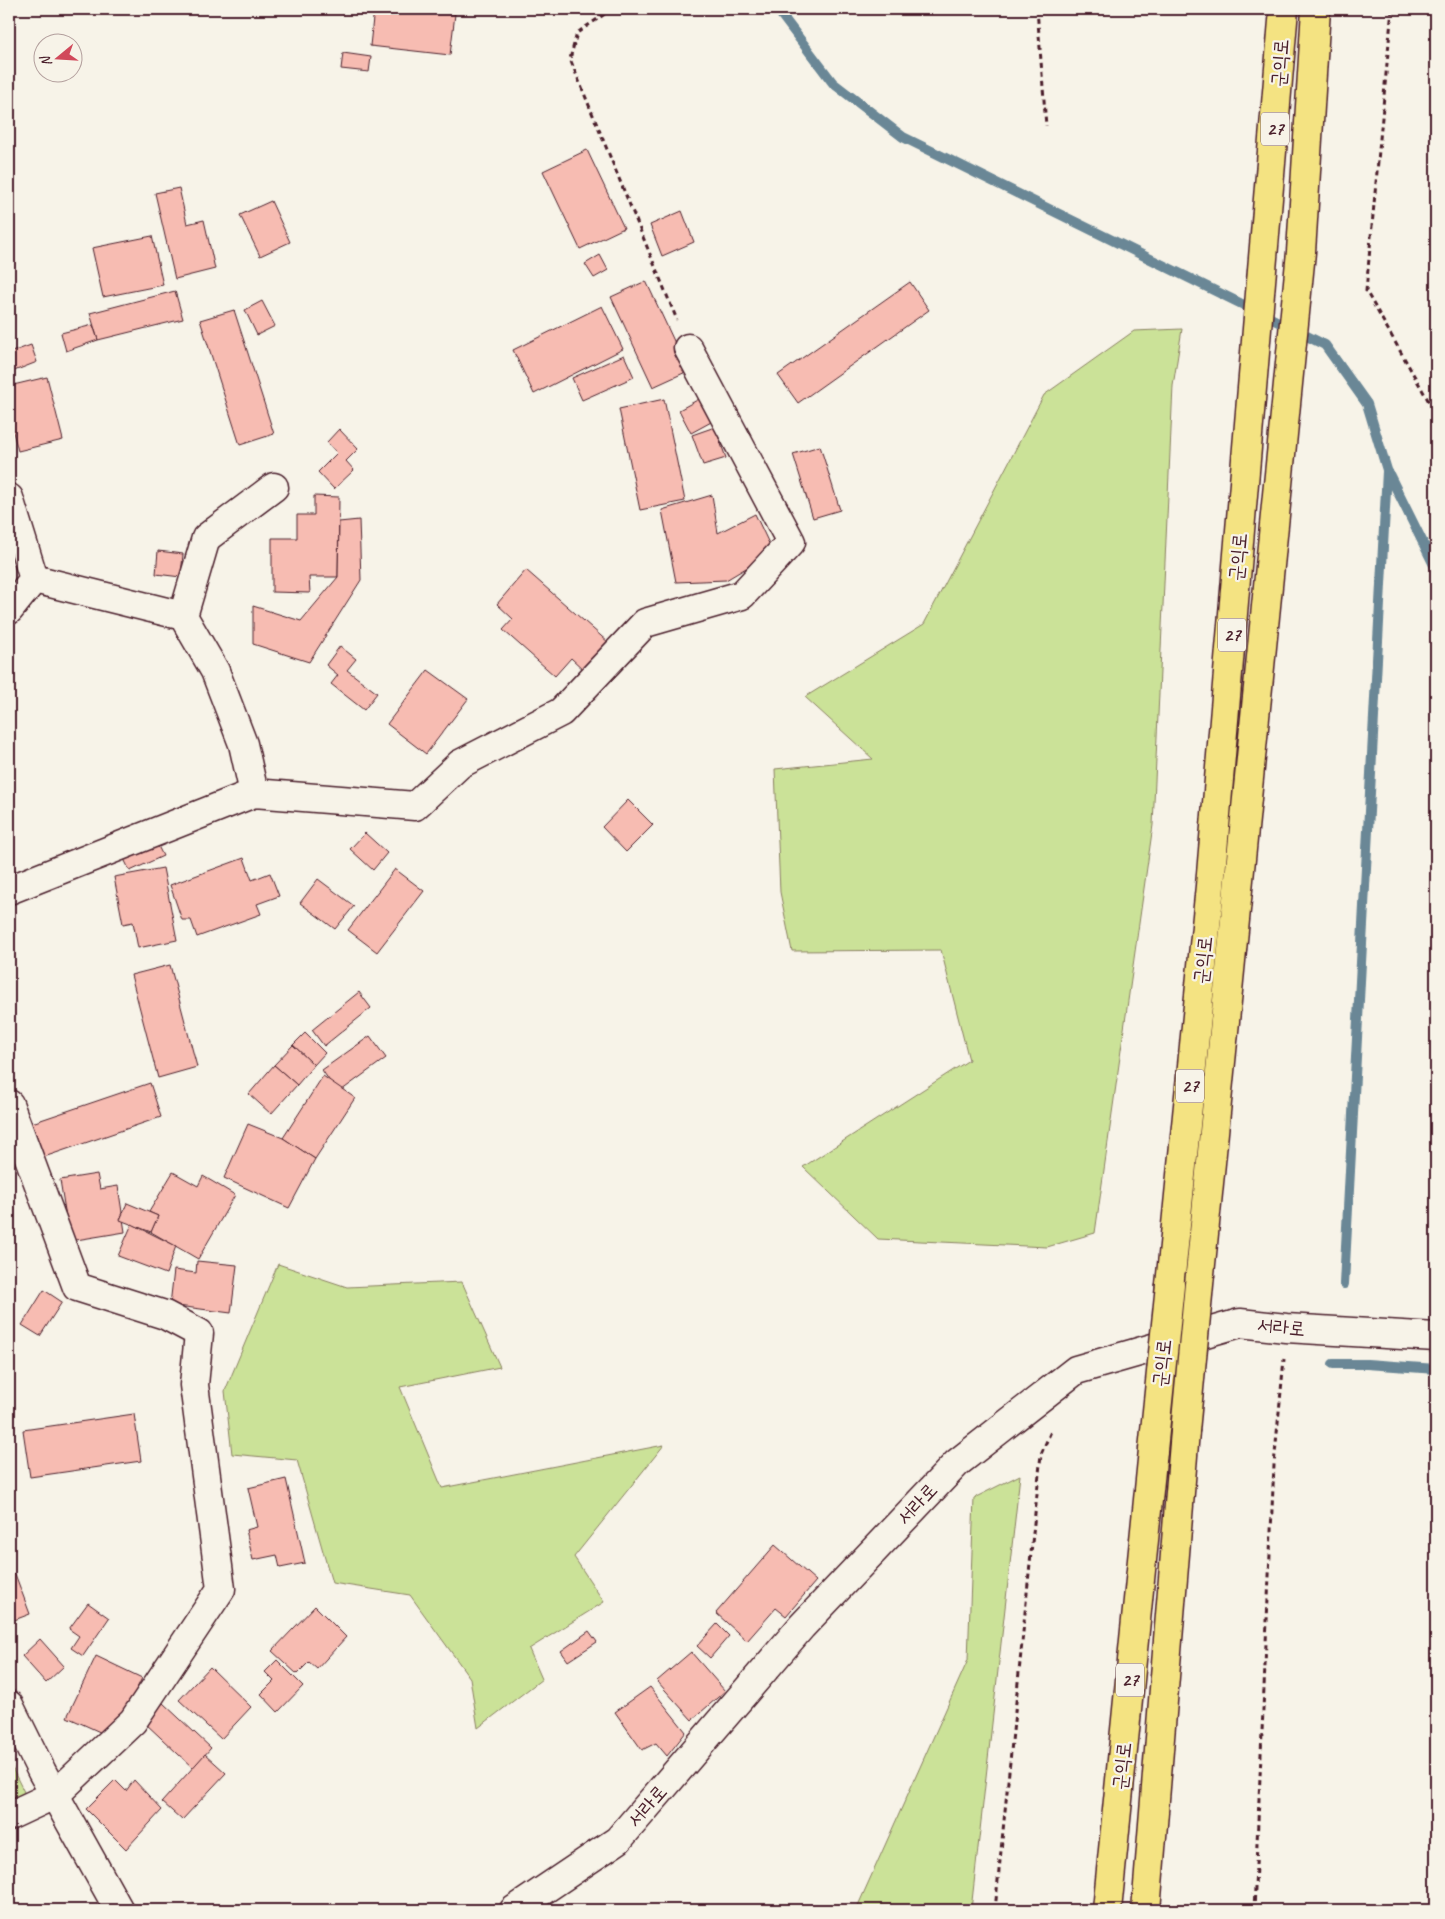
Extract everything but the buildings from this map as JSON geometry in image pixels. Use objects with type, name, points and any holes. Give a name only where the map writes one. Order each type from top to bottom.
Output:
[{"type":"highway","name":"군익로","points":[[1107,1910],[1209,896],[1284,9]]},
{"type":"highway","name":"군익로","points":[[1146,1910],[1185,1432],[1301,252],[1316,9]]},
{"type":"street","points":[[9,890],[254,793],[415,806],[460,764],[561,712],[645,623],[742,595],[791,542],[688,348]]},
{"type":"street","points":[[183,616],[206,538],[274,487]]},
{"type":"street","points":[[9,498],[34,579]]},
{"type":"street","points":[[34,579],[183,616],[215,671],[243,744],[254,793]]},
{"type":"street","points":[[9,610],[34,579]]},
{"type":"street","points":[[9,1104],[77,1287],[165,1315],[199,1333],[194,1385],[221,1589],[133,1721],[56,1794],[9,1816]]},
{"type":"street","name":"서라로","points":[[514,1910],[618,1840],[802,1626],[957,1463],[1076,1370],[1240,1323],[1286,1328],[1436,1337]]},
{"type":"street","points":[[9,1705],[42,1772],[56,1794],[119,1910]]},
{"type":"path","points":[[612,9],[577,33],[570,59],[688,348]]},
{"type":"path","points":[[1037,9],[1046,126]]},
{"type":"path","points":[[1392,9],[1366,291],[1436,414]]},
{"type":"path","points":[[1254,1910],[1274,1465],[1286,1328]]},
{"type":"path","points":[[995,1910],[1041,1454],[1055,1421]]},
{"type":"green space","points":[[1182,329],[1173,386],[1153,825],[1095,1233],[1047,1247],[878,1239],[803,1167],[969,1060],[941,950],[792,951],[780,892],[775,769],[873,759],[805,697],[924,624],[1044,395],[1134,331]]},
{"type":"green space","points":[[278,1264],[347,1287],[462,1282],[500,1367],[400,1387],[442,1488],[664,1445],[574,1557],[604,1602],[529,1649],[542,1679],[478,1728],[470,1678],[410,1595],[332,1583],[297,1460],[232,1454],[225,1391]]},
{"type":"green space","points":[[1020,1475],[971,1910],[856,1910],[968,1660],[974,1498]]},
{"type":"green space","points":[[9,1762],[34,1812],[9,1816]]},
{"type":"waterway","points":[[777,9],[833,83],[903,137],[1325,345],[1367,404],[1387,470],[1436,569]]},
{"type":"waterway","points":[[1344,1284],[1387,471]]},
{"type":"waterway","points":[[1333,1364],[1367,1364],[1436,1369]]}]
